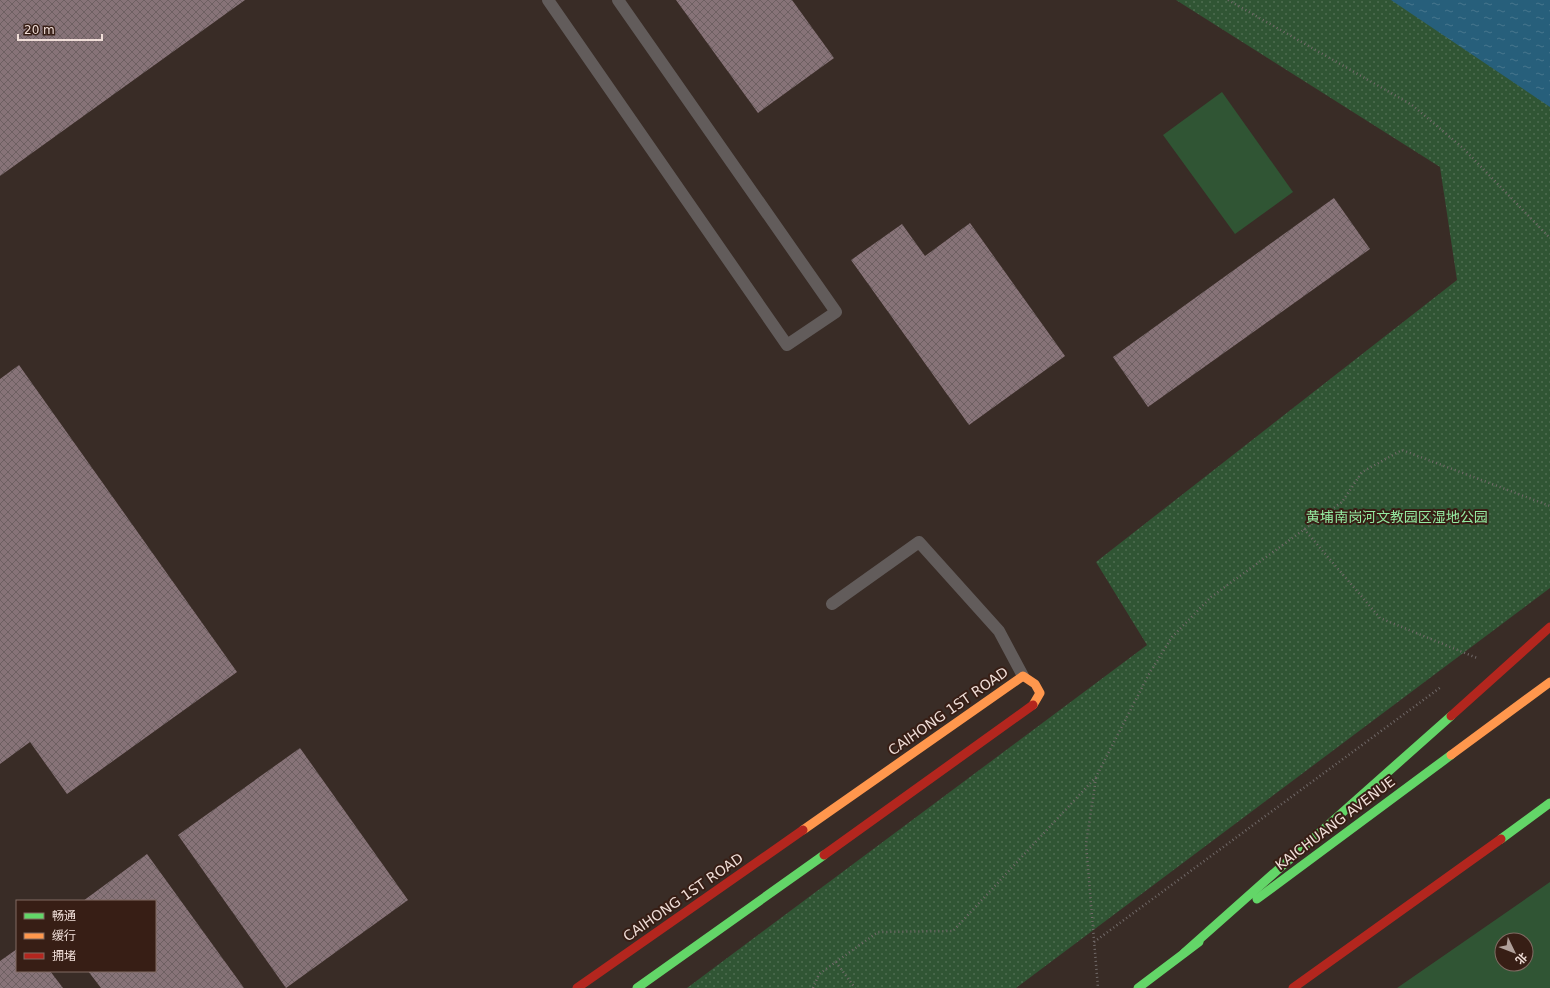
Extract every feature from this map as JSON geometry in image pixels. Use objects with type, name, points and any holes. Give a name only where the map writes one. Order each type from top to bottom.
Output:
[{"type":"main road","points":[[1184,953],[1550,627]]},
{"type":"main road","name":"CAIHONG 1ST ROAD","points":[[577,988],[1023,676],[1033,681],[1040,693],[1032,707],[637,988]]},
{"type":"main road","name":"KAICHUANG AVENUE","points":[[1138,988],[1550,682]]},
{"type":"main road","points":[[1293,988],[1550,803]]},
{"type":"lane","points":[[548,0],[787,345],[836,312],[618,0]]},
{"type":"lane","points":[[832,604],[918,542],[999,631],[1023,676]]},
{"type":"path","points":[[1228,0],[1412,104],[1463,148],[1550,238]]},
{"type":"path","points":[[813,988],[819,974],[878,932],[953,931],[1096,777],[1149,674],[1172,637],[1211,596],[1342,502],[1362,472],[1402,450],[1550,506]]},
{"type":"path","points":[[1304,529],[1380,618],[1480,659],[1473,664]]},
{"type":"path","points":[[1094,942],[1448,682]]},
{"type":"path","points":[[1096,777],[1086,844],[1098,988]]},
{"type":"path","points":[[836,962],[855,988]]},
{"type":"green space","name":"黄埔南岗河文教园区湿地公园","points":[[1176,0],[1550,0],[1550,588],[1016,988],[687,988],[1147,645],[1096,562],[1457,280],[1440,167]]},
{"type":"green space","points":[[1222,92],[1293,192],[1235,234],[1163,135]]},
{"type":"green space","points":[[1550,882],[1550,988],[1397,988]]},
{"type":"water","points":[[1391,0],[1550,0],[1550,107]]},
{"type":"building","points":[[0,0],[245,0],[0,176]]},
{"type":"building","points":[[676,0],[792,0],[834,58],[758,113]]},
{"type":"building","points":[[1334,198],[1370,249],[1148,407],[1113,357]]},
{"type":"building","points":[[970,223],[1065,356],[969,425],[851,260],[902,224],[925,256]]},
{"type":"building","points":[[19,365],[237,672],[67,794],[30,742],[0,764],[0,379]]},
{"type":"building","points":[[300,748],[408,900],[286,988],[178,835]]},
{"type":"building","points":[[147,854],[244,988],[101,988],[89,972],[156,972],[156,900],[84,900]]},
{"type":"building","points":[[16,950],[16,972],[51,972],[63,988],[0,988],[0,961]]},
{"type":"traffic: fast","points":[[1184,953],[1451,716]]},
{"type":"traffic: fast","points":[[1257,899],[1451,755]]},
{"type":"traffic: fast","points":[[1501,839],[1550,803]]},
{"type":"traffic: fast","points":[[637,988],[824,855]]},
{"type":"traffic: fast","points":[[1138,988],[1199,942]]},
{"type":"traffic: slow","points":[[803,830],[1023,676],[1035,684],[1040,693],[1033,705]]},
{"type":"traffic: slow","points":[[1451,755],[1550,682]]},
{"type":"traffic: jam","points":[[1451,716],[1550,627]]},
{"type":"traffic: jam","points":[[824,855],[1033,705]]},
{"type":"traffic: jam","points":[[577,988],[803,830]]},
{"type":"traffic: jam","points":[[1293,988],[1501,839]]}]
